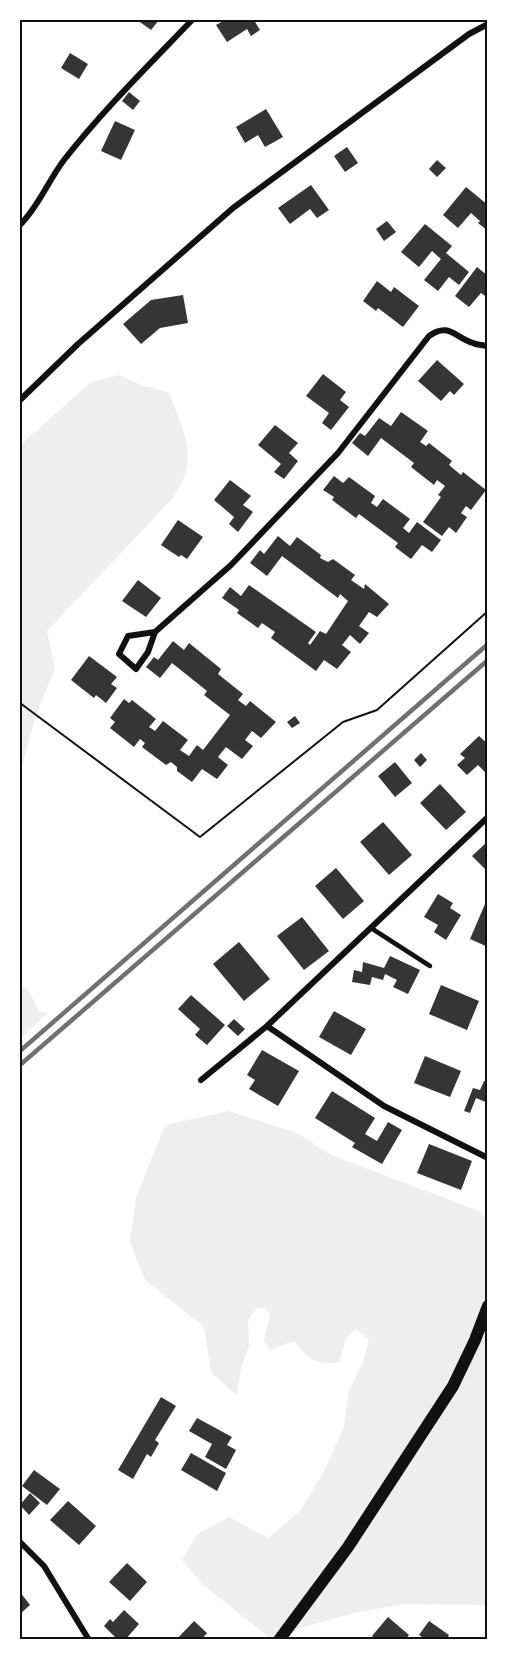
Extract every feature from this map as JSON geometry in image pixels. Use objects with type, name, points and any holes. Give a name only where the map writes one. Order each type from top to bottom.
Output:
[{"type":"main road","points":[[279,1640],[348,1547],[453,1386],[488,1306]]},
{"type":"street","points":[[20,225],[31,214],[63,161],[122,93],[192,20]]},
{"type":"street","points":[[20,400],[78,344],[233,208],[469,34],[488,24]]},
{"type":"street","points":[[155,632],[128,636],[119,654],[136,669],[148,652],[155,632],[231,565],[338,453],[429,336],[438,330],[447,330],[472,343],[488,346]]},
{"type":"street","points":[[201,1080],[267,1026],[488,817]]},
{"type":"street","points":[[267,1026],[384,1106],[488,1158]]},
{"type":"street","points":[[20,1542],[44,1566],[89,1640]]},
{"type":"lane","points":[[371,928],[430,966]]},
{"type":"path","points":[[20,703],[200,837],[343,722],[377,710],[488,611]]},
{"type":"shaded area","points":[[119,375],[141,385],[168,392],[184,433],[188,456],[187,467],[173,498],[47,631],[55,669],[36,715],[20,774],[20,445],[91,382]]},
{"type":"shaded area","points":[[20,986],[27,988],[39,1011],[47,1014],[20,1038]]},
{"type":"shaded area","points":[[229,1111],[297,1133],[331,1155],[479,1211],[487,1219],[487,1605],[404,1604],[354,1613],[269,1637],[202,1584],[182,1560],[197,1534],[229,1517],[268,1538],[300,1511],[324,1472],[344,1426],[349,1391],[363,1362],[369,1339],[356,1329],[346,1338],[339,1363],[323,1363],[313,1360],[294,1341],[269,1350],[264,1340],[270,1314],[265,1308],[257,1308],[248,1320],[249,1347],[242,1365],[236,1395],[211,1372],[204,1327],[145,1280],[130,1242],[136,1197],[165,1125]]},
{"type":"building","points":[[137,20],[159,20],[151,30]]},
{"type":"building","points":[[225,20],[254,20],[260,30],[251,36],[247,29],[227,42],[216,25]]},
{"type":"building","points":[[70,53],[88,64],[79,79],[61,68]]},
{"type":"building","points":[[129,92],[140,101],[133,110],[122,101]]},
{"type":"building","points":[[266,109],[283,137],[265,147],[258,135],[245,143],[236,127]]},
{"type":"building","points":[[115,121],[135,130],[121,160],[101,151]]},
{"type":"building","points":[[347,147],[358,163],[345,172],[334,156]]},
{"type":"building","points":[[437,160],[446,168],[437,177],[429,169]]},
{"type":"building","points":[[311,185],[329,210],[317,218],[310,209],[290,224],[278,208]]},
{"type":"building","points":[[466,187],[488,205],[488,231],[471,213],[458,228],[443,215]]},
{"type":"building","points":[[387,221],[396,232],[384,241],[376,229]]},
{"type":"building","points":[[425,224],[452,246],[446,253],[469,272],[459,285],[449,277],[438,291],[424,280],[441,259],[432,251],[419,267],[401,252]]},
{"type":"building","points":[[477,267],[488,276],[488,298],[481,293],[469,307],[455,296]]},
{"type":"building","points":[[377,281],[391,292],[394,287],[419,306],[403,327],[378,308],[376,311],[363,301]]},
{"type":"building","points":[[183,295],[188,323],[160,328],[141,344],[123,324],[151,300]]},
{"type":"building","points":[[437,360],[464,384],[454,395],[450,391],[441,401],[418,381]]},
{"type":"building","points":[[323,374],[346,392],[340,400],[349,407],[331,430],[322,423],[329,413],[306,396]]},
{"type":"building","points":[[401,412],[428,431],[420,442],[426,446],[429,443],[452,461],[449,465],[461,475],[463,472],[486,490],[471,510],[466,506],[461,513],[467,517],[456,533],[449,527],[442,536],[423,522],[441,497],[438,495],[445,486],[437,480],[434,485],[411,467],[414,463],[381,438],[368,456],[352,443],[360,433],[365,436],[379,418],[391,426]]},
{"type":"building","points":[[275,425],[298,443],[289,453],[298,461],[284,479],[274,472],[281,464],[258,445]]},
{"type":"building","points":[[334,476],[343,483],[349,477],[375,496],[371,503],[377,507],[383,499],[410,519],[403,528],[409,533],[417,522],[441,540],[432,552],[422,545],[411,559],[395,547],[398,543],[359,514],[356,518],[332,500],[334,497],[323,490]]},
{"type":"building","points":[[230,480],[251,496],[243,505],[253,512],[238,532],[229,524],[234,517],[214,500]]},
{"type":"building","points":[[178,520],[203,537],[187,559],[181,555],[179,557],[161,545]]},
{"type":"building","points":[[278,536],[290,546],[297,537],[321,555],[320,558],[328,562],[333,559],[355,575],[351,580],[364,589],[365,584],[389,604],[377,617],[369,612],[359,626],[369,633],[360,644],[350,635],[342,645],[351,652],[337,669],[324,660],[316,671],[271,638],[275,632],[262,623],[258,628],[237,613],[239,610],[222,598],[230,587],[241,596],[249,585],[316,632],[308,643],[310,645],[320,631],[326,634],[348,601],[340,594],[338,598],[282,556],[267,576],[250,563],[260,550],[264,554]]},
{"type":"building","points":[[138,580],[161,598],[146,617],[122,601]]},
{"type":"building","points":[[173,641],[184,650],[189,643],[221,669],[218,674],[243,694],[238,700],[246,706],[250,701],[276,722],[261,738],[252,731],[245,740],[253,746],[242,759],[226,747],[218,757],[228,765],[217,779],[202,769],[192,782],[177,771],[177,767],[171,762],[166,765],[142,747],[145,743],[140,739],[134,747],[110,728],[115,722],[110,718],[124,699],[129,703],[132,700],[156,719],[149,727],[155,731],[163,721],[188,740],[180,750],[189,756],[197,745],[203,750],[230,715],[204,695],[207,691],[172,663],[160,678],[146,667],[154,657],[158,660]]},
{"type":"building","points":[[89,656],[117,677],[111,684],[117,688],[106,703],[96,695],[94,698],[71,680]]},
{"type":"building","points":[[295,716],[300,723],[292,728],[287,722]]},
{"type":"building","points":[[479,736],[488,744],[488,775],[478,765],[467,775],[457,765],[465,758],[460,754]]},
{"type":"building","points":[[421,753],[427,760],[420,767],[414,760]]},
{"type":"building","points":[[395,762],[412,783],[395,797],[378,776]]},
{"type":"building","points":[[440,784],[466,812],[446,830],[420,803]]},
{"type":"building","points":[[383,822],[412,855],[389,875],[360,842]]},
{"type":"building","points":[[488,841],[488,872],[472,856]]},
{"type":"building","points":[[336,868],[364,901],[343,919],[315,886]]},
{"type":"building","points":[[438,894],[453,903],[450,908],[461,915],[446,940],[434,932],[438,925],[424,917]]},
{"type":"building","points":[[485,904],[488,905],[488,947],[470,939]]},
{"type":"building","points":[[302,917],[329,951],[304,970],[277,936]]},
{"type":"building","points":[[239,942],[270,979],[244,1001],[213,964]]},
{"type":"building","points":[[390,956],[420,970],[408,994],[393,987],[397,980],[385,974],[383,980],[372,977],[370,985],[352,982],[354,970],[362,972],[363,962],[384,968]]},
{"type":"building","points":[[441,985],[479,1001],[467,1030],[429,1014]]},
{"type":"building","points":[[191,995],[225,1025],[207,1045],[195,1035],[200,1029],[178,1009]]},
{"type":"building","points":[[334,1011],[366,1029],[351,1055],[319,1037]]},
{"type":"building","points":[[234,1019],[245,1029],[238,1036],[227,1026]]},
{"type":"building","points":[[262,1050],[299,1071],[278,1106],[249,1089],[255,1080],[247,1075]]},
{"type":"building","points":[[425,1056],[461,1071],[450,1097],[414,1083]]},
{"type":"building","points":[[484,1081],[488,1082],[488,1103],[476,1098],[470,1113],[464,1111],[473,1088],[480,1090]]},
{"type":"building","points":[[332,1091],[375,1118],[365,1134],[377,1141],[388,1122],[402,1130],[382,1164],[352,1147],[355,1143],[315,1118]]},
{"type":"building","points":[[429,1144],[472,1161],[461,1190],[417,1173]]},
{"type":"building","points":[[161,1397],[176,1406],[155,1440],[159,1443],[151,1457],[147,1454],[133,1479],[118,1470]]},
{"type":"building","points":[[197,1418],[232,1437],[227,1445],[236,1450],[226,1469],[205,1457],[212,1444],[189,1431]]},
{"type":"building","points":[[191,1453],[226,1473],[217,1491],[181,1470]]},
{"type":"building","points":[[34,1470],[60,1489],[47,1505],[22,1486]]},
{"type":"building","points":[[30,1493],[40,1503],[29,1515],[20,1505]]},
{"type":"building","points":[[68,1501],[96,1526],[79,1545],[50,1520]]},
{"type":"building","points":[[127,1563],[147,1582],[130,1601],[109,1582]]},
{"type":"building","points":[[20,1592],[30,1605],[20,1614]]},
{"type":"building","points":[[124,1610],[139,1624],[125,1640],[118,1640],[104,1626],[110,1619],[113,1622]]},
{"type":"building","points":[[388,1617],[409,1635],[405,1640],[377,1640],[372,1636]]},
{"type":"building","points":[[194,1621],[207,1633],[201,1640],[176,1640]]},
{"type":"building","points":[[429,1621],[449,1635],[448,1637],[452,1640],[426,1640],[419,1635]]},
{"type":"railway","points":[[20,1051],[488,644]]},
{"type":"railway","points":[[20,1065],[488,660]]}]
